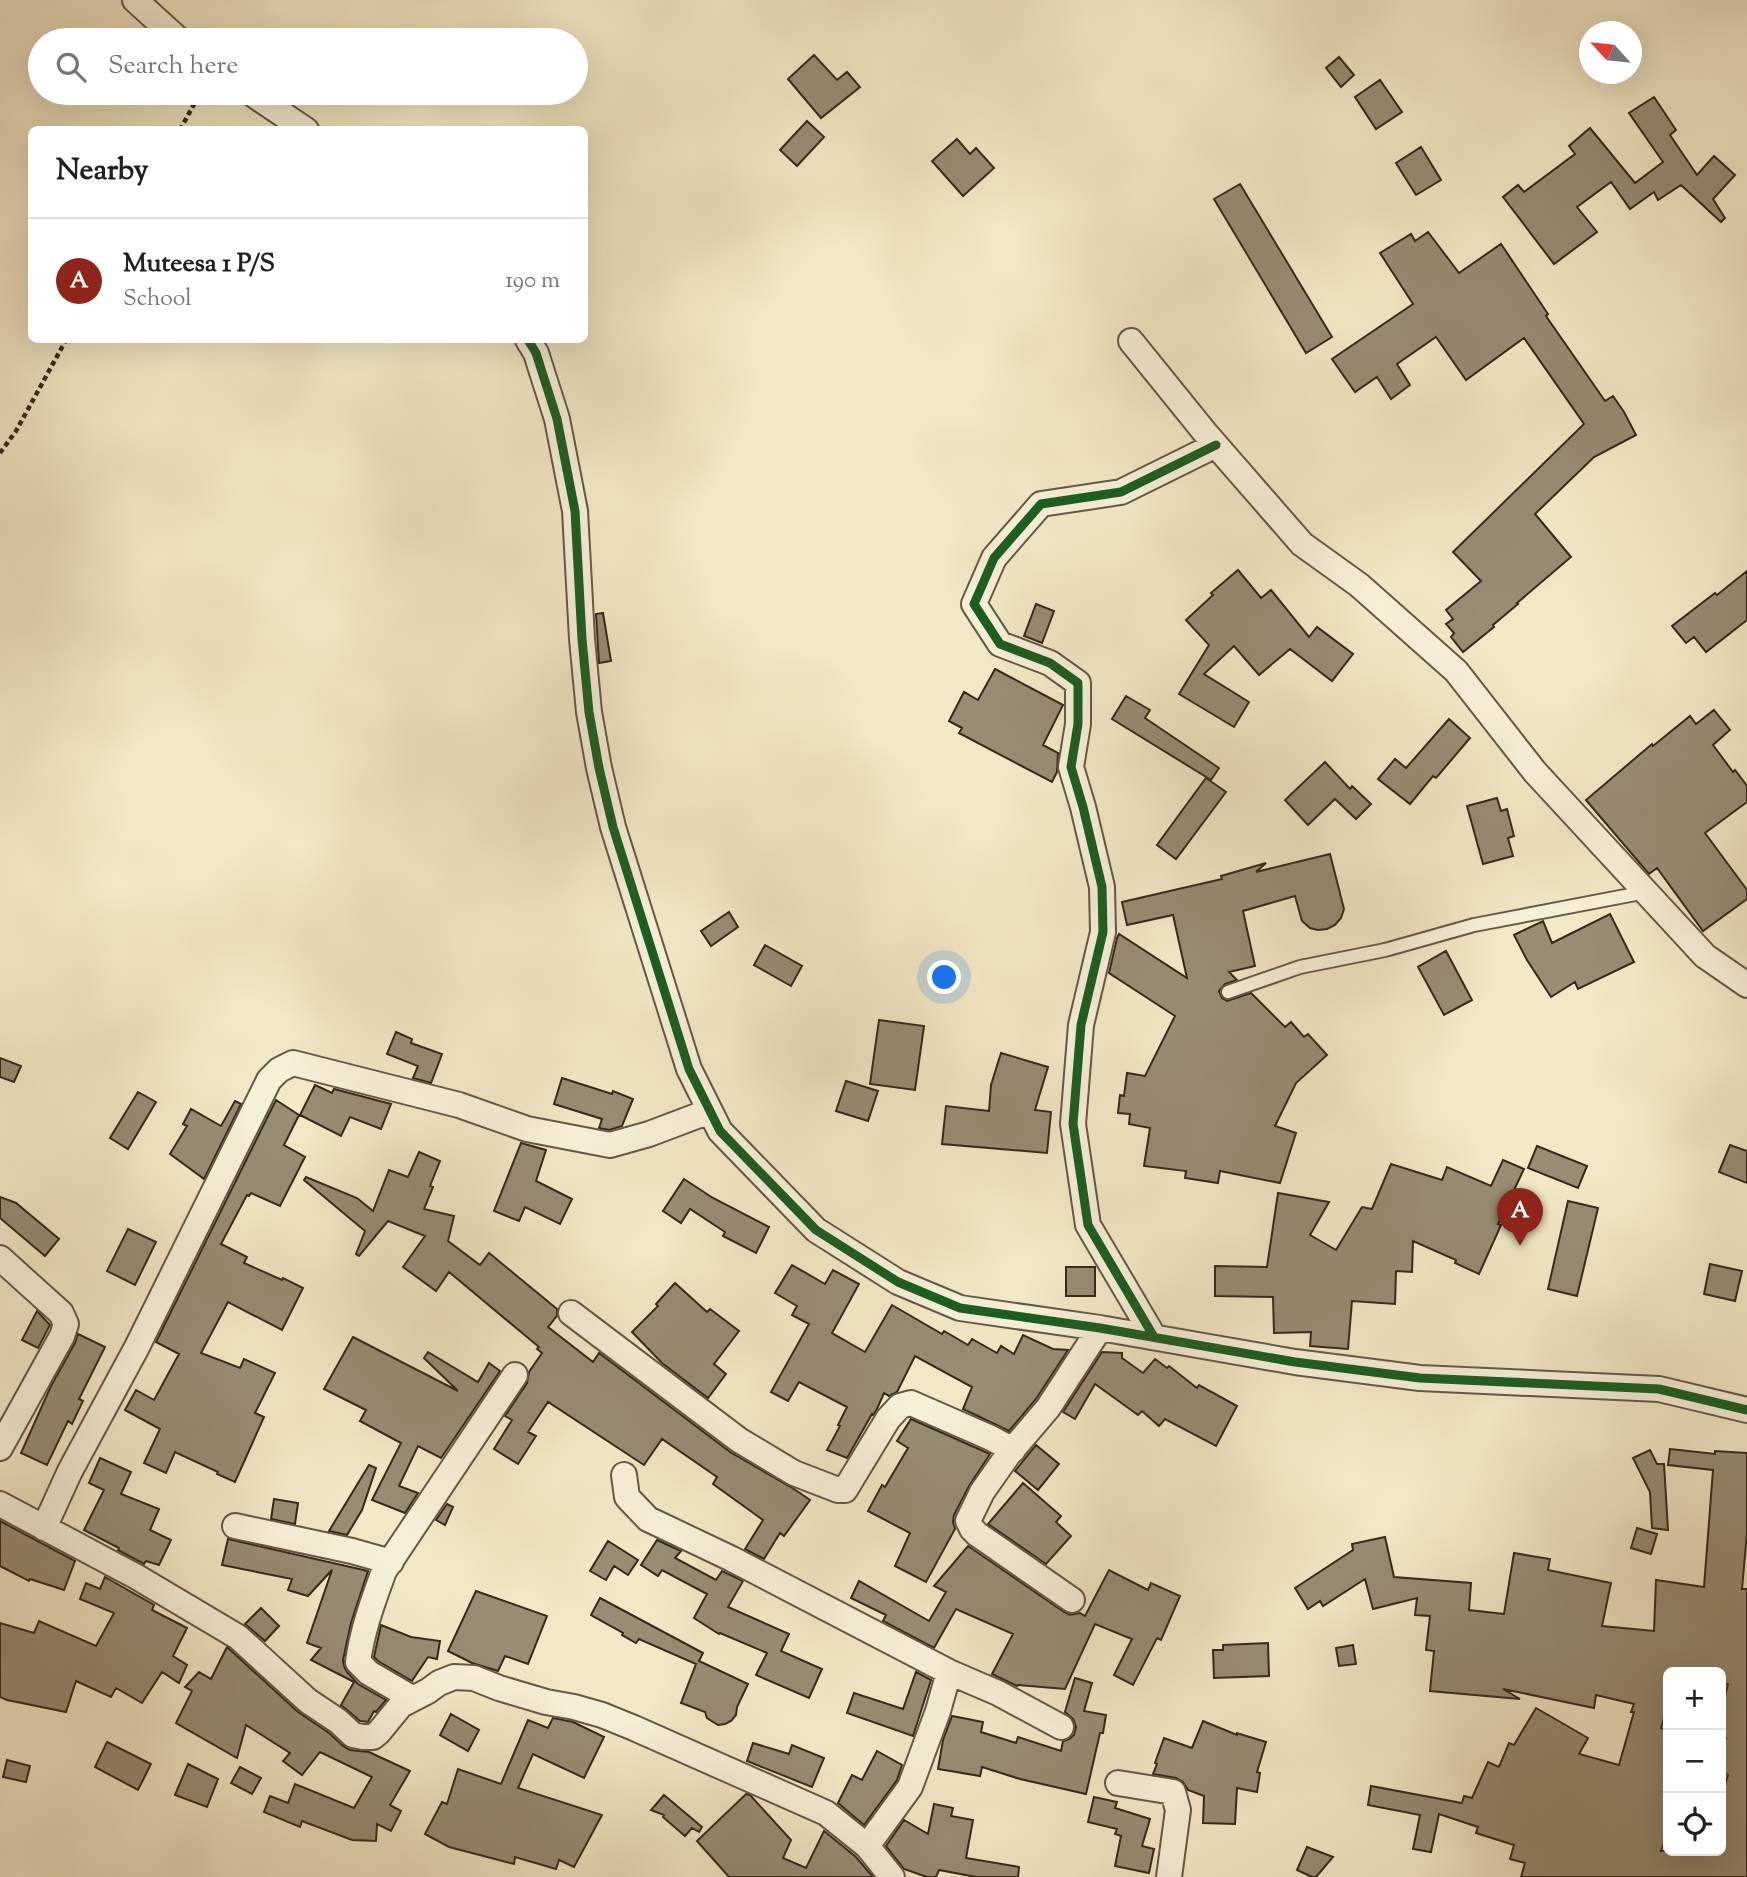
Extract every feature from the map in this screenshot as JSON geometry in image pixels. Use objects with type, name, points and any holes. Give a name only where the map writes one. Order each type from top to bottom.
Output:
[{"type":"street","points":[[135,0],[166,28]]},
{"type":"street","points":[[269,105],[300,126]]},
{"type":"street","points":[[1130,341],[1302,544],[1359,585],[1456,671],[1535,772],[1705,956],[1747,985]]},
{"type":"street","points":[[530,343],[536,353],[557,419],[575,511],[582,639],[598,768],[613,827],[689,1069],[720,1131],[816,1230],[898,1282],[960,1308],[1100,1328],[1295,1362],[1420,1378],[1659,1389],[1747,1410]]},
{"type":"street","points":[[1154,1337],[1088,1224],[1073,1124],[1081,1025],[1103,932],[1102,887],[1071,767],[1077,724],[1078,683],[1050,663],[1000,644],[974,604],[993,558],[1041,505],[1121,492],[1216,445]]},
{"type":"street","points":[[44,1528],[70,1471],[137,1347],[269,1080],[279,1070],[293,1063],[459,1105],[527,1129],[610,1145],[649,1135],[710,1111]]},
{"type":"street","points":[[0,1258],[61,1313],[66,1324],[62,1336],[0,1448]]},
{"type":"street","points":[[570,1313],[739,1440],[794,1473],[838,1490],[845,1490],[888,1419],[900,1406],[911,1403],[1013,1450]]},
{"type":"street","points":[[1072,1600],[972,1530],[968,1521],[982,1492],[1048,1408],[1100,1328]]},
{"type":"street","points":[[412,1698],[361,1667],[358,1662],[373,1601],[384,1571],[515,1375]]},
{"type":"street","points":[[624,1475],[627,1497],[648,1519],[1061,1727]]},
{"type":"street","points":[[0,1504],[137,1577],[239,1637],[307,1701],[338,1721],[353,1735],[373,1737],[401,1704],[454,1677],[474,1678],[499,1688],[601,1715],[826,1813],[867,1846],[892,1877]]},
{"type":"street","points":[[235,1526],[391,1562]]},
{"type":"street","points":[[867,1846],[910,1787],[938,1711],[949,1672]]},
{"type":"street","points":[[1118,1783],[1173,1792],[1178,1810],[1168,1877]]},
{"type":"lane","points":[[1228,992],[1300,967],[1385,950],[1474,925],[1646,892]]},
{"type":"path","points":[[182,126],[194,105]]},
{"type":"path","points":[[0,453],[16,430],[63,343]]},
{"type":"building","points":[[814,55],[837,80],[847,72],[860,87],[821,118],[788,79]]},
{"type":"building","points":[[1339,57],[1354,75],[1341,87],[1326,68]]},
{"type":"building","points":[[1380,80],[1402,112],[1376,129],[1355,97]]},
{"type":"building","points":[[1654,97],[1676,130],[1670,135],[1697,175],[1714,156],[1735,175],[1713,199],[1725,218],[1721,222],[1681,185],[1658,200],[1654,192],[1630,209],[1611,182],[1577,207],[1597,232],[1554,264],[1503,197],[1518,185],[1524,192],[1575,154],[1569,146],[1590,128],[1635,183],[1663,162],[1629,113]]},
{"type":"building","points":[[807,121],[824,137],[797,166],[780,150]]},
{"type":"building","points":[[957,139],[970,154],[976,148],[994,168],[963,196],[932,161]]},
{"type":"building","points":[[1421,147],[1441,180],[1416,195],[1396,163]]},
{"type":"building","points":[[1240,184],[1332,337],[1306,353],[1214,199]]},
{"type":"building","points":[[1428,232],[1459,273],[1501,244],[1548,314],[1546,316],[1605,401],[1613,396],[1636,435],[1594,457],[1535,514],[1571,557],[1463,652],[1451,637],[1454,633],[1446,624],[1453,619],[1446,610],[1481,581],[1453,552],[1584,424],[1524,338],[1466,380],[1436,337],[1397,364],[1410,385],[1391,399],[1377,377],[1355,392],[1332,359],[1413,304],[1380,253],[1411,234],[1415,241]]},
{"type":"building","points":[[1238,570],[1261,598],[1271,590],[1309,637],[1317,627],[1353,654],[1332,681],[1290,649],[1259,675],[1234,646],[1204,674],[1249,702],[1234,727],[1179,694],[1209,645],[1186,620],[1213,595],[1211,593]]},
{"type":"building","points":[[1747,571],[1747,620],[1706,652],[1694,637],[1686,643],[1672,626]]},
{"type":"building","points":[[1036,604],[1054,611],[1042,643],[1024,636]]},
{"type":"building","points":[[603,613],[611,661],[599,663],[596,614]]},
{"type":"building","points":[[995,669],[1063,705],[1043,745],[1058,753],[1057,772],[1052,782],[959,733],[962,728],[949,721],[964,692],[978,700]]},
{"type":"building","points":[[1126,696],[1150,710],[1145,718],[1219,768],[1211,780],[1112,719]]},
{"type":"building","points":[[1714,710],[1730,730],[1713,745],[1747,786],[1747,802],[1705,833],[1747,890],[1747,899],[1703,931],[1657,868],[1649,874],[1586,800],[1690,716],[1696,724]]},
{"type":"building","points":[[1449,719],[1470,738],[1410,804],[1378,779],[1395,759],[1406,768]]},
{"type":"building","points":[[1325,762],[1350,789],[1352,786],[1371,804],[1356,819],[1335,799],[1308,825],[1285,800]]},
{"type":"building","points":[[1206,778],[1226,792],[1176,859],[1157,845]]},
{"type":"building","points":[[1497,798],[1501,811],[1507,809],[1514,836],[1508,838],[1513,856],[1483,864],[1467,806]]},
{"type":"building","points":[[1330,854],[1344,909],[1341,918],[1327,929],[1310,928],[1302,921],[1295,896],[1243,911],[1255,966],[1229,972],[1237,980],[1225,984],[1219,991],[1227,1001],[1251,993],[1285,1027],[1291,1022],[1304,1037],[1308,1034],[1327,1055],[1296,1083],[1275,1126],[1296,1133],[1280,1183],[1220,1171],[1218,1183],[1185,1178],[1186,1171],[1144,1166],[1150,1128],[1129,1124],[1130,1114],[1118,1113],[1120,1095],[1124,1096],[1127,1073],[1145,1076],[1175,1016],[1109,973],[1119,934],[1187,978],[1173,915],[1127,925],[1122,902],[1222,879],[1221,876],[1266,863],[1256,872]]},
{"type":"building","points":[[729,912],[738,927],[711,946],[701,931]]},
{"type":"building","points":[[1610,914],[1634,962],[1578,989],[1575,982],[1551,997],[1514,935],[1543,921],[1552,943]]},
{"type":"building","points":[[765,945],[802,966],[791,986],[754,965]]},
{"type":"building","points":[[1446,951],[1472,1000],[1444,1015],[1418,967]]},
{"type":"building","points":[[879,1020],[924,1026],[915,1090],[870,1084]]},
{"type":"building","points":[[396,1032],[412,1039],[411,1043],[442,1054],[431,1083],[413,1078],[418,1066],[387,1054]]},
{"type":"building","points":[[1001,1053],[1048,1067],[1035,1110],[1051,1112],[1047,1153],[942,1144],[946,1106],[989,1111],[991,1085]]},
{"type":"building","points":[[0,1058],[21,1066],[14,1082],[0,1077]]},
{"type":"building","points":[[562,1078],[633,1099],[622,1126],[609,1130],[599,1128],[602,1119],[554,1104]]},
{"type":"building","points":[[846,1081],[878,1091],[868,1121],[836,1111]]},
{"type":"building","points":[[315,1085],[332,1093],[334,1089],[391,1104],[381,1129],[350,1117],[341,1136],[300,1115]]},
{"type":"building","points":[[138,1092],[156,1102],[128,1149],[110,1138]]},
{"type":"building","points":[[276,1100],[299,1115],[284,1145],[305,1157],[280,1206],[251,1193],[247,1195],[221,1244],[247,1257],[244,1263],[303,1288],[282,1330],[228,1302],[201,1353],[240,1368],[244,1359],[275,1373],[255,1413],[264,1417],[235,1482],[175,1452],[166,1473],[144,1463],[160,1429],[125,1410],[136,1390],[154,1400],[179,1354],[156,1342]]},
{"type":"building","points":[[235,1101],[241,1104],[204,1179],[170,1154],[187,1126],[183,1124],[191,1109],[221,1126]]},
{"type":"building","points":[[521,1143],[546,1150],[536,1181],[572,1199],[560,1224],[525,1207],[519,1221],[494,1211]]},
{"type":"building","points":[[1730,1145],[1747,1151],[1747,1183],[1719,1172]]},
{"type":"building","points":[[1537,1146],[1587,1166],[1578,1188],[1528,1168]]},
{"type":"building","points":[[419,1152],[440,1161],[424,1209],[454,1216],[448,1241],[480,1265],[489,1253],[557,1309],[557,1316],[548,1327],[593,1362],[599,1353],[730,1452],[810,1500],[784,1536],[780,1533],[764,1559],[745,1549],[763,1520],[713,1484],[717,1477],[662,1439],[644,1465],[548,1402],[528,1432],[536,1436],[518,1464],[494,1449],[512,1420],[505,1416],[527,1383],[529,1372],[542,1353],[537,1349],[539,1347],[449,1272],[436,1291],[403,1267],[425,1236],[388,1221],[359,1256],[356,1254],[365,1231],[304,1180],[306,1177],[357,1198],[373,1211],[389,1170],[408,1177]]},
{"type":"building","points":[[1503,1160],[1524,1169],[1498,1224],[1501,1225],[1479,1274],[1455,1263],[1456,1260],[1413,1241],[1412,1272],[1396,1271],[1395,1304],[1352,1301],[1348,1349],[1310,1346],[1311,1332],[1274,1333],[1273,1297],[1215,1296],[1215,1266],[1267,1267],[1278,1193],[1329,1202],[1310,1235],[1336,1250],[1362,1207],[1372,1209],[1391,1164],[1442,1180],[1447,1167],[1491,1186]]},
{"type":"building","points":[[684,1179],[713,1198],[769,1227],[756,1253],[723,1236],[725,1232],[690,1209],[681,1223],[663,1211]]},
{"type":"building","points":[[0,1197],[16,1203],[59,1239],[45,1256],[0,1218]]},
{"type":"building","points":[[1568,1201],[1598,1208],[1577,1296],[1548,1289]]},
{"type":"building","points":[[128,1229],[156,1242],[135,1285],[107,1271]]},
{"type":"building","points":[[1710,1264],[1742,1271],[1735,1301],[1704,1294]]},
{"type":"building","points":[[792,1265],[825,1284],[833,1270],[859,1284],[832,1333],[865,1352],[892,1305],[942,1334],[944,1331],[968,1345],[972,1339],[997,1353],[1001,1346],[1014,1354],[1023,1335],[1053,1349],[1068,1350],[1036,1399],[1009,1431],[963,1409],[972,1387],[915,1356],[897,1392],[889,1396],[884,1393],[847,1458],[827,1450],[847,1407],[799,1382],[788,1401],[771,1392],[809,1324],[792,1315],[797,1306],[775,1293]]},
{"type":"building","points":[[1066,1267],[1095,1267],[1095,1296],[1066,1296]]},
{"type":"building","points":[[675,1283],[707,1312],[710,1309],[739,1331],[714,1364],[726,1374],[708,1398],[662,1363],[632,1332],[658,1306],[656,1304]]},
{"type":"building","points":[[37,1311],[50,1325],[38,1348],[22,1340]]},
{"type":"building","points":[[78,1334],[105,1347],[79,1399],[83,1401],[72,1424],[68,1421],[47,1465],[21,1453]]},
{"type":"building","points":[[353,1337],[458,1391],[424,1358],[428,1352],[478,1382],[489,1363],[500,1371],[441,1458],[418,1446],[399,1486],[418,1493],[405,1513],[372,1500],[401,1443],[360,1421],[366,1410],[324,1389]]},
{"type":"building","points":[[1102,1352],[1122,1353],[1122,1358],[1143,1373],[1155,1359],[1167,1368],[1169,1366],[1197,1388],[1199,1385],[1237,1406],[1216,1446],[1165,1419],[1159,1426],[1142,1411],[1138,1415],[1095,1384],[1075,1419],[1063,1412]]},
{"type":"building","points":[[911,1419],[990,1454],[954,1515],[955,1529],[926,1582],[895,1566],[910,1533],[868,1511],[882,1485],[885,1487],[908,1448],[897,1441]]},
{"type":"building","points":[[1036,1445],[1059,1464],[1038,1490],[1015,1471]]},
{"type":"building","points":[[1670,1449],[1715,1454],[1715,1451],[1747,1453],[1747,1533],[1742,1589],[1747,1589],[1747,1877],[1521,1877],[1525,1863],[1510,1859],[1514,1845],[1476,1833],[1478,1827],[1439,1814],[1431,1852],[1413,1849],[1420,1815],[1368,1805],[1371,1786],[1462,1803],[1464,1796],[1472,1798],[1488,1762],[1499,1767],[1509,1743],[1514,1745],[1536,1708],[1588,1738],[1579,1754],[1619,1765],[1634,1704],[1596,1695],[1594,1708],[1503,1689],[1520,1699],[1430,1691],[1434,1651],[1426,1650],[1430,1616],[1415,1615],[1417,1598],[1373,1609],[1365,1579],[1323,1606],[1320,1601],[1308,1609],[1295,1588],[1353,1550],[1352,1544],[1385,1537],[1394,1577],[1471,1583],[1469,1610],[1504,1614],[1514,1553],[1550,1559],[1548,1570],[1611,1583],[1602,1626],[1654,1631],[1656,1580],[1704,1587],[1713,1470],[1668,1465]]},
{"type":"building","points":[[1650,1450],[1657,1464],[1664,1464],[1668,1530],[1652,1528],[1650,1492],[1633,1458]]},
{"type":"building","points":[[100,1458],[131,1472],[121,1494],[159,1509],[150,1530],[171,1540],[159,1565],[146,1561],[144,1564],[84,1530],[104,1490],[89,1483]]},
{"type":"building","points":[[369,1465],[376,1468],[362,1510],[347,1535],[329,1531]]},
{"type":"building","points":[[1023,1483],[1061,1516],[1056,1522],[1071,1536],[1046,1564],[988,1524]]},
{"type":"building","points":[[274,1499],[298,1503],[295,1524],[271,1519]]},
{"type":"building","points":[[447,1504],[453,1507],[445,1525],[436,1520]]},
{"type":"building","points":[[0,1521],[75,1561],[64,1590],[30,1579],[29,1581],[0,1566]]},
{"type":"building","points":[[1637,1528],[1657,1534],[1651,1554],[1631,1548]]},
{"type":"building","points":[[228,1539],[368,1571],[351,1623],[343,1660],[347,1672],[358,1684],[386,1700],[374,1711],[368,1722],[360,1721],[341,1705],[354,1682],[311,1660],[321,1648],[307,1643],[332,1570],[308,1596],[288,1590],[292,1579],[222,1565]]},
{"type":"building","points":[[657,1540],[681,1551],[675,1558],[716,1580],[722,1571],[743,1581],[728,1607],[789,1634],[781,1651],[822,1669],[809,1698],[756,1675],[767,1653],[719,1634],[694,1618],[707,1594],[662,1570],[658,1576],[641,1565]]},
{"type":"building","points":[[608,1541],[638,1560],[628,1575],[614,1566],[606,1580],[590,1571]]},
{"type":"building","points":[[968,1546],[1070,1615],[1080,1613],[1085,1616],[1109,1570],[1148,1590],[1151,1583],[1180,1596],[1161,1640],[1157,1638],[1133,1685],[1114,1675],[1132,1639],[1095,1624],[1065,1689],[1017,1686],[992,1674],[1013,1634],[956,1609],[934,1648],[883,1621],[886,1615],[851,1598],[859,1581],[929,1621],[946,1592],[934,1586]]},
{"type":"building","points":[[105,1577],[154,1605],[152,1610],[187,1628],[173,1656],[187,1665],[179,1683],[162,1672],[142,1703],[116,1688],[111,1697],[76,1681],[66,1712],[0,1697],[0,1623],[34,1633],[39,1621],[96,1646],[114,1613],[80,1599],[86,1583],[100,1589]]},
{"type":"building","points":[[476,1591],[547,1616],[528,1664],[505,1656],[498,1671],[472,1663],[448,1651]]},
{"type":"building","points":[[600,1598],[703,1653],[699,1661],[748,1684],[731,1721],[718,1725],[707,1718],[705,1712],[681,1703],[696,1664],[639,1639],[636,1643],[591,1615]]},
{"type":"building","points":[[261,1608],[279,1626],[265,1641],[245,1624]]},
{"type":"building","points":[[381,1625],[411,1637],[440,1641],[437,1659],[428,1657],[412,1681],[378,1661],[374,1657]]},
{"type":"building","points":[[1268,1643],[1269,1676],[1214,1678],[1213,1650],[1223,1650],[1223,1645]]},
{"type":"building","points":[[1353,1645],[1356,1664],[1339,1666],[1336,1648]]},
{"type":"building","points":[[227,1647],[298,1712],[343,1746],[350,1750],[369,1752],[410,1771],[390,1805],[401,1811],[391,1831],[377,1824],[376,1841],[352,1840],[302,1821],[300,1827],[264,1812],[270,1796],[288,1803],[295,1784],[354,1808],[372,1777],[320,1752],[302,1775],[283,1761],[290,1753],[246,1725],[237,1758],[176,1723],[192,1691],[185,1687],[199,1672],[211,1679]]},
{"type":"building","points":[[916,1672],[931,1680],[913,1736],[847,1713],[854,1693],[903,1709]]},
{"type":"building","points":[[1075,1678],[1092,1683],[1084,1711],[1106,1715],[1086,1794],[982,1767],[980,1776],[938,1769],[943,1740],[952,1716],[983,1722],[981,1732],[1016,1743],[1018,1737],[1061,1751],[1063,1741],[1074,1735],[1076,1727],[1073,1719],[1065,1712]]},
{"type":"building","points":[[451,1714],[479,1730],[468,1751],[440,1735]]},
{"type":"building","points":[[553,1718],[573,1722],[604,1737],[584,1778],[533,1754],[518,1788],[602,1815],[574,1867],[559,1860],[556,1869],[515,1857],[514,1864],[449,1847],[425,1834],[442,1802],[447,1804],[458,1769],[501,1784],[528,1720],[548,1728]]},
{"type":"building","points":[[1203,1721],[1237,1735],[1266,1742],[1257,1772],[1260,1773],[1257,1792],[1237,1788],[1235,1824],[1203,1823],[1204,1796],[1188,1790],[1183,1782],[1176,1778],[1153,1774],[1164,1738],[1192,1748]]},
{"type":"building","points":[[107,1742],[151,1764],[138,1790],[95,1767]]},
{"type":"building","points":[[753,1743],[789,1754],[792,1745],[824,1758],[812,1787],[747,1761]]},
{"type":"building","points":[[877,1751],[902,1765],[897,1780],[864,1825],[838,1803],[852,1775],[862,1780]]},
{"type":"building","points":[[7,1760],[30,1766],[26,1782],[3,1777]]},
{"type":"building","points":[[188,1764],[218,1779],[207,1807],[175,1795]]},
{"type":"building","points":[[240,1767],[261,1778],[252,1794],[231,1783]]},
{"type":"building","points":[[746,1794],[750,1795],[791,1840],[783,1858],[806,1868],[824,1831],[856,1857],[873,1877],[729,1877],[697,1841]]},
{"type":"building","points":[[664,1795],[702,1827],[699,1832],[692,1828],[685,1836],[663,1817],[664,1815],[651,1810]]},
{"type":"building","points":[[1094,1797],[1117,1802],[1115,1808],[1150,1819],[1142,1846],[1154,1849],[1149,1873],[1115,1866],[1121,1836],[1115,1834],[1117,1829],[1088,1822]]},
{"type":"building","points":[[934,1804],[953,1808],[951,1816],[973,1820],[966,1858],[1019,1867],[1018,1877],[976,1877],[939,1870],[936,1877],[927,1877],[904,1869],[886,1846],[904,1820],[928,1834]]},
{"type":"building","points":[[1307,1847],[1333,1857],[1316,1877],[1297,1870]]},
{"type":"cycle path","points":[[530,343],[536,353],[557,419],[575,511],[582,639],[589,712],[599,768],[613,827],[689,1069],[720,1131],[816,1230],[898,1282],[960,1308],[1100,1328],[1295,1362],[1420,1378],[1659,1389],[1747,1410]]},
{"type":"cycle path","points":[[1154,1337],[1088,1225],[1073,1124],[1081,1025],[1103,932],[1102,887],[1071,767],[1078,724],[1078,683],[1050,663],[1000,644],[974,604],[994,558],[1041,504],[1121,492],[1216,445]]},
{"type":"place","name":"Muteesa 1 P/S","points":[[1520,1246]]}]
